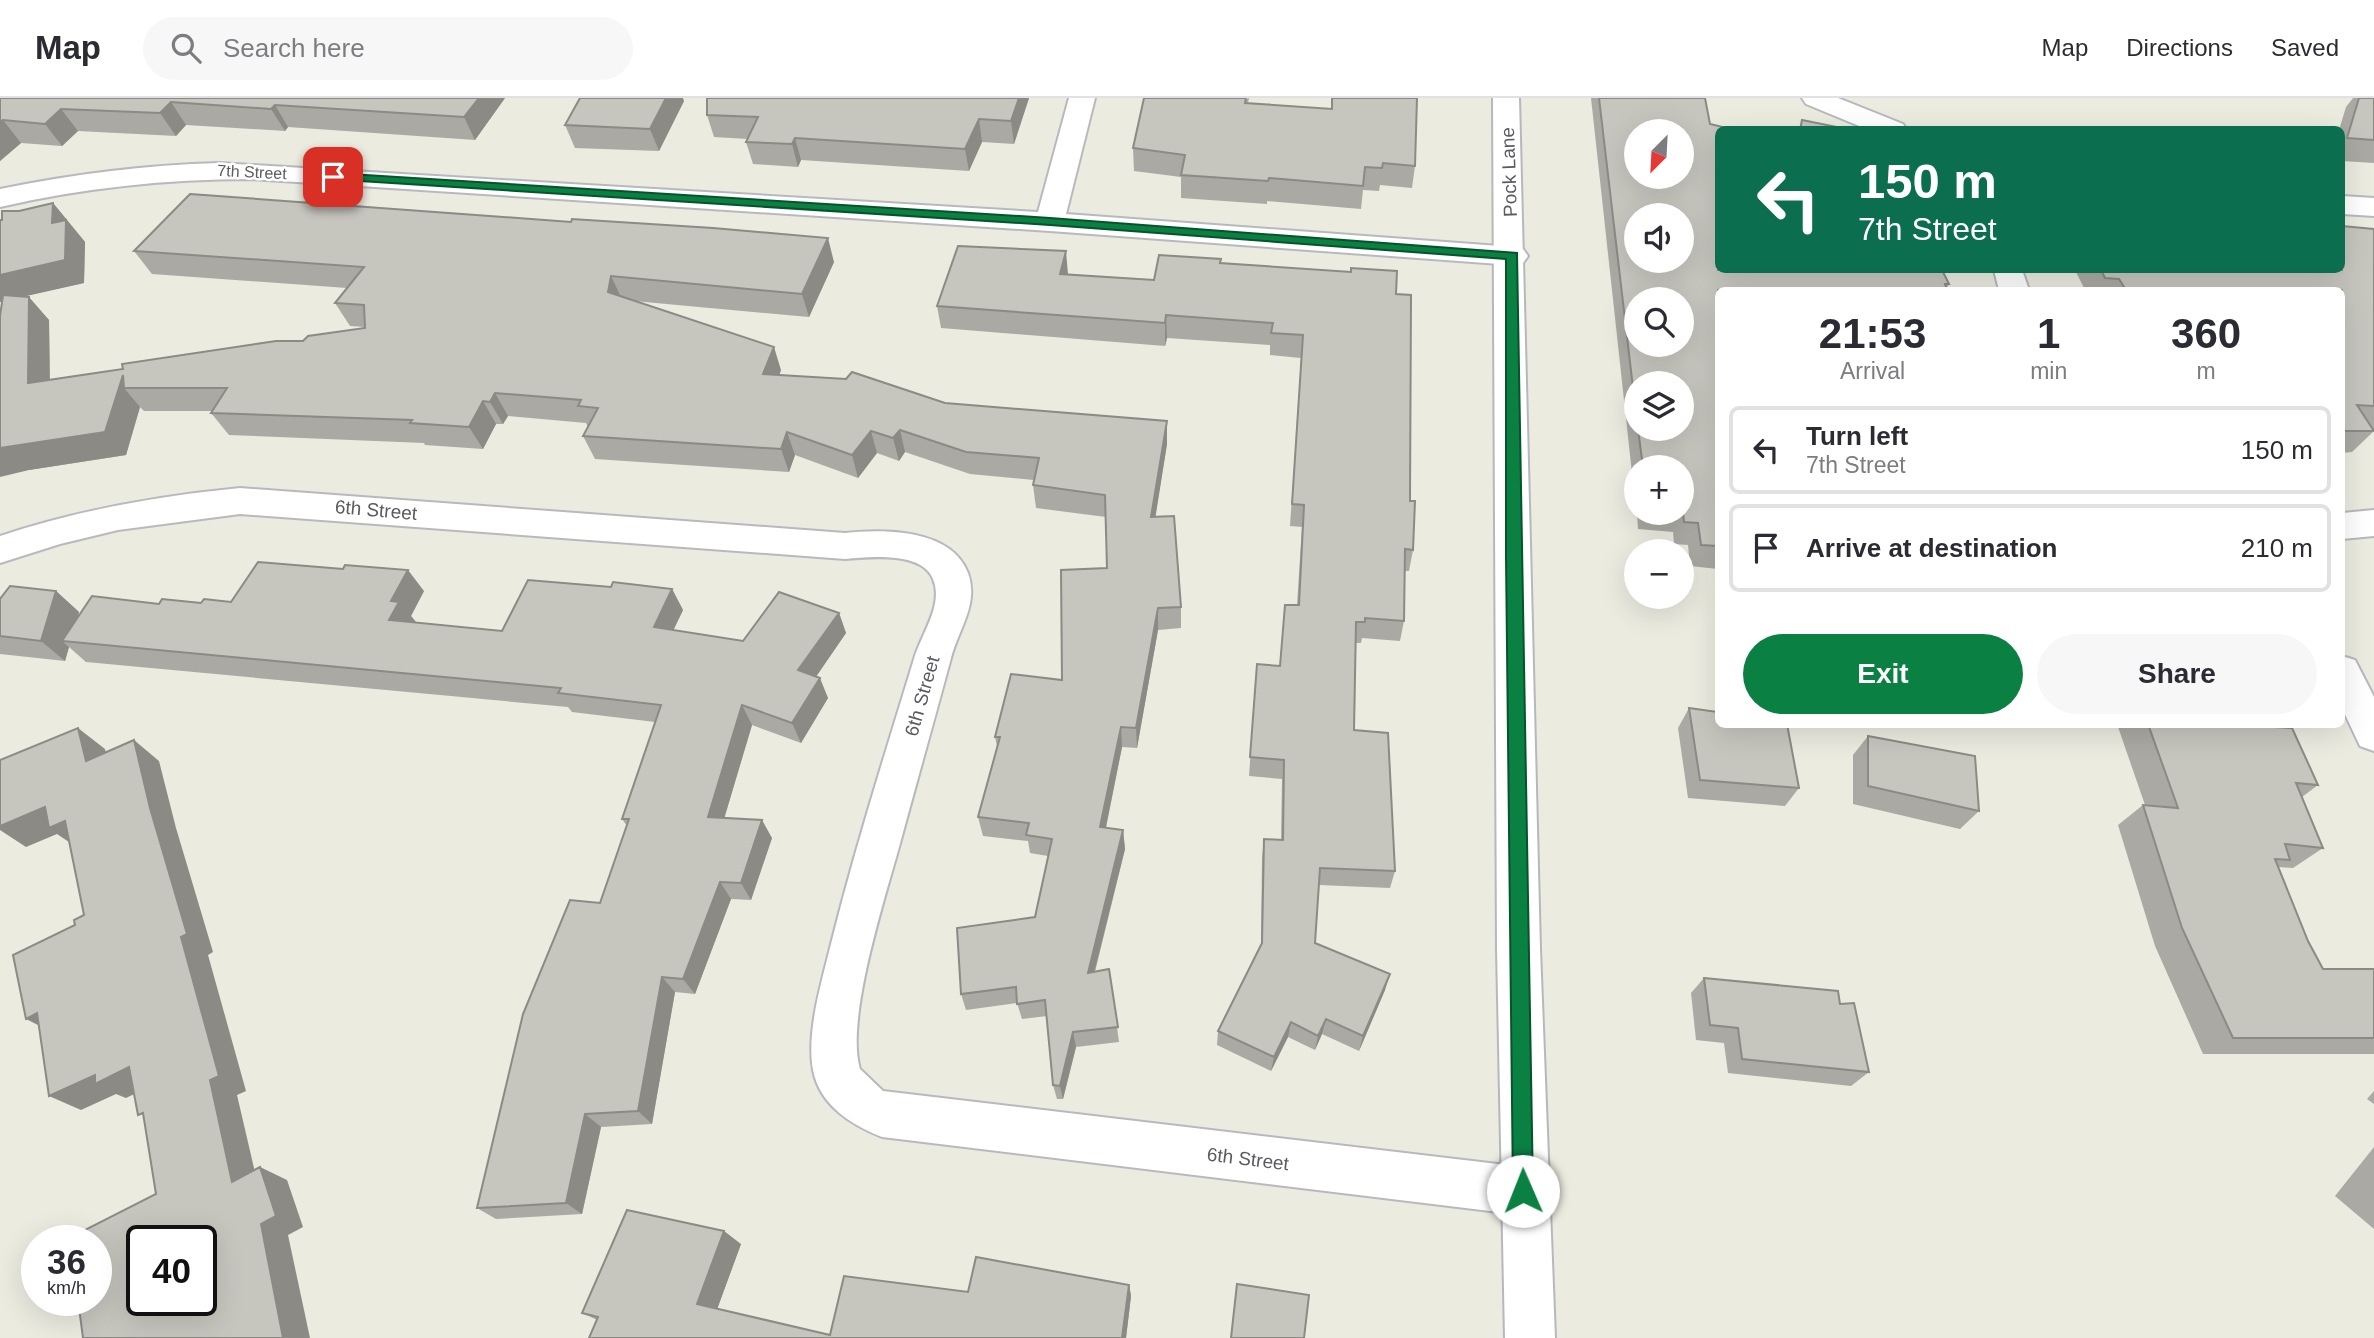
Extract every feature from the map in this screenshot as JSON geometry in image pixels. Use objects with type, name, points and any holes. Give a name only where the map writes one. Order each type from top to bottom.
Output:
[{"type":"street","points":[[1050,222],[1082,98]]},
{"type":"street","name":"Pock Lane","points":[[1506,98],[1513,256],[1513,556],[1523,1191],[1530,1338]]},
{"type":"street","points":[[1815,98],[1884,126]]},
{"type":"street","name":"7th Street","points":[[0,198],[105,178],[207,170],[1050,222],[1513,256]]},
{"type":"street","points":[[2345,205],[2374,207]]},
{"type":"street","name":"6th Street","points":[[0,550],[97,520],[159,508],[240,500],[742,539],[845,546],[879,543],[909,546],[938,560],[950,573],[955,601],[931,662],[860,912],[836,1012],[836,1070],[844,1085],[866,1107],[882,1114],[1523,1191]]},
{"type":"street","points":[[2345,526],[2374,523]]},
{"type":"street","points":[[2345,677],[2374,735]]},
{"type":"building","points":[[0,98],[479,98],[464,117],[275,105],[271,109],[171,102],[160,113],[61,109],[45,124],[3,120],[0,122]]},
{"type":"building","points":[[580,98],[666,98],[650,129],[565,125]]},
{"type":"building","points":[[707,98],[1019,98],[1011,121],[979,119],[965,149],[795,138],[792,144],[746,142],[758,117],[707,115]]},
{"type":"building","points":[[1144,98],[1246,98],[1245,103],[1332,109],[1332,98],[1417,98],[1415,166],[1383,163],[1382,168],[1365,167],[1363,186],[1269,178],[1268,181],[1181,175],[1185,155],[1133,148]]},
{"type":"building","points":[[1599,98],[1705,98],[1710,124],[1718,126],[1715,126],[1715,273],[1944,273],[1949,284],[1945,284],[1946,287],[1715,287],[1715,546],[1701,545],[1698,523],[1694,523],[1694,455],[1641,455],[1640,441],[1694,441],[1694,371],[1631,371],[1629,357],[1694,357],[1694,287],[1624,287],[1624,311]]},
{"type":"building","points":[[2359,98],[2374,98],[2374,140],[2347,138]]},
{"type":"building","points":[[1802,120],[1832,126],[1801,126]]},
{"type":"building","points":[[190,194],[828,238],[802,294],[611,276],[608,292],[774,347],[763,374],[846,379],[852,372],[945,403],[1167,421],[1151,517],[1174,516],[1181,607],[1158,608],[1136,728],[1121,727],[1100,827],[1123,830],[1088,973],[1109,969],[1118,1027],[1073,1032],[1060,1086],[1053,1085],[1045,1000],[1017,1004],[1016,987],[961,994],[957,928],[1035,917],[1052,839],[1026,835],[1029,823],[978,817],[1000,737],[995,737],[1011,674],[1062,680],[1061,570],[1107,568],[1105,495],[1033,485],[1039,458],[966,452],[900,430],[893,438],[871,431],[852,455],[787,432],[781,449],[583,436],[598,408],[578,406],[581,400],[495,393],[490,402],[483,401],[469,427],[410,423],[412,420],[211,413],[227,388],[124,388],[123,375],[105,432],[0,448],[0,316],[3,295],[29,297],[28,383],[123,369],[122,364],[276,341],[303,341],[308,336],[365,328],[364,305],[335,303],[364,267],[134,251]]},
{"type":"building","points":[[53,203],[52,223],[66,220],[65,260],[0,275],[2,211],[19,211]]},
{"type":"building","points":[[2345,226],[2374,229],[2374,406],[2357,405],[2374,431],[2345,431],[2345,287],[2124,287],[2119,279],[2105,278],[2102,273],[2345,273]]},
{"type":"building","points":[[958,246],[1066,251],[1060,274],[1154,280],[1159,255],[1221,259],[1220,263],[1351,272],[1351,268],[1397,271],[1396,294],[1411,295],[1410,501],[1415,501],[1413,550],[1405,549],[1404,621],[1365,618],[1365,622],[1356,622],[1354,730],[1388,733],[1395,871],[1320,868],[1315,943],[1390,974],[1363,1036],[1326,1019],[1318,1036],[1291,1022],[1274,1057],[1218,1031],[1262,943],[1264,839],[1283,840],[1284,760],[1250,757],[1257,664],[1280,666],[1285,605],[1299,605],[1304,505],[1292,504],[1303,335],[1271,333],[1273,323],[1166,315],[1165,323],[937,306]]},
{"type":"building","points":[[258,562],[343,569],[345,565],[408,570],[391,601],[399,602],[389,620],[502,631],[528,580],[611,587],[613,582],[672,589],[654,627],[743,641],[779,592],[839,613],[798,670],[820,678],[792,723],[742,705],[708,817],[762,820],[741,883],[720,882],[683,979],[662,977],[638,1111],[585,1114],[566,1203],[477,1208],[523,1014],[570,900],[600,903],[629,819],[622,819],[661,705],[558,693],[561,688],[62,641],[92,596],[159,604],[162,599],[201,603],[204,599],[231,602]]},
{"type":"building","points":[[10,586],[56,591],[41,641],[0,636],[0,599]]},
{"type":"building","points":[[1689,708],[1715,712],[1715,728],[1788,728],[1799,788],[1700,780]]},
{"type":"building","points":[[78,728],[86,761],[134,740],[150,808],[187,934],[181,937],[219,1076],[210,1080],[232,1182],[260,1167],[276,1216],[261,1224],[283,1338],[83,1338],[80,1316],[112,1316],[112,1225],[95,1225],[156,1194],[143,1113],[138,1115],[129,1067],[95,1084],[95,1075],[49,1096],[37,1013],[26,1019],[13,955],[75,925],[74,920],[84,915],[65,821],[49,828],[45,807],[0,826],[0,760]]},
{"type":"building","points":[[2149,728],[2292,728],[2318,785],[2296,783],[2323,848],[2285,844],[2290,860],[2275,859],[2308,941],[2323,969],[2374,969],[2374,1038],[2233,1038],[2182,928],[2143,805],[2178,808]]},
{"type":"building","points":[[1868,736],[1975,756],[1979,811],[1868,786]]},
{"type":"building","points":[[1704,978],[1838,991],[1840,1004],[1854,1003],[1869,1072],[1742,1059],[1738,1028],[1710,1025]]},
{"type":"building","points":[[627,1210],[724,1231],[697,1304],[830,1335],[844,1276],[968,1292],[976,1257],[1129,1285],[1122,1338],[589,1338],[598,1317],[582,1313]]},
{"type":"building","points":[[1237,1284],[1309,1295],[1304,1338],[1231,1338]]},
{"type":"route","points":[[333,177],[1050,222],[1513,256],[1513,556],[1523,1191]]}]
